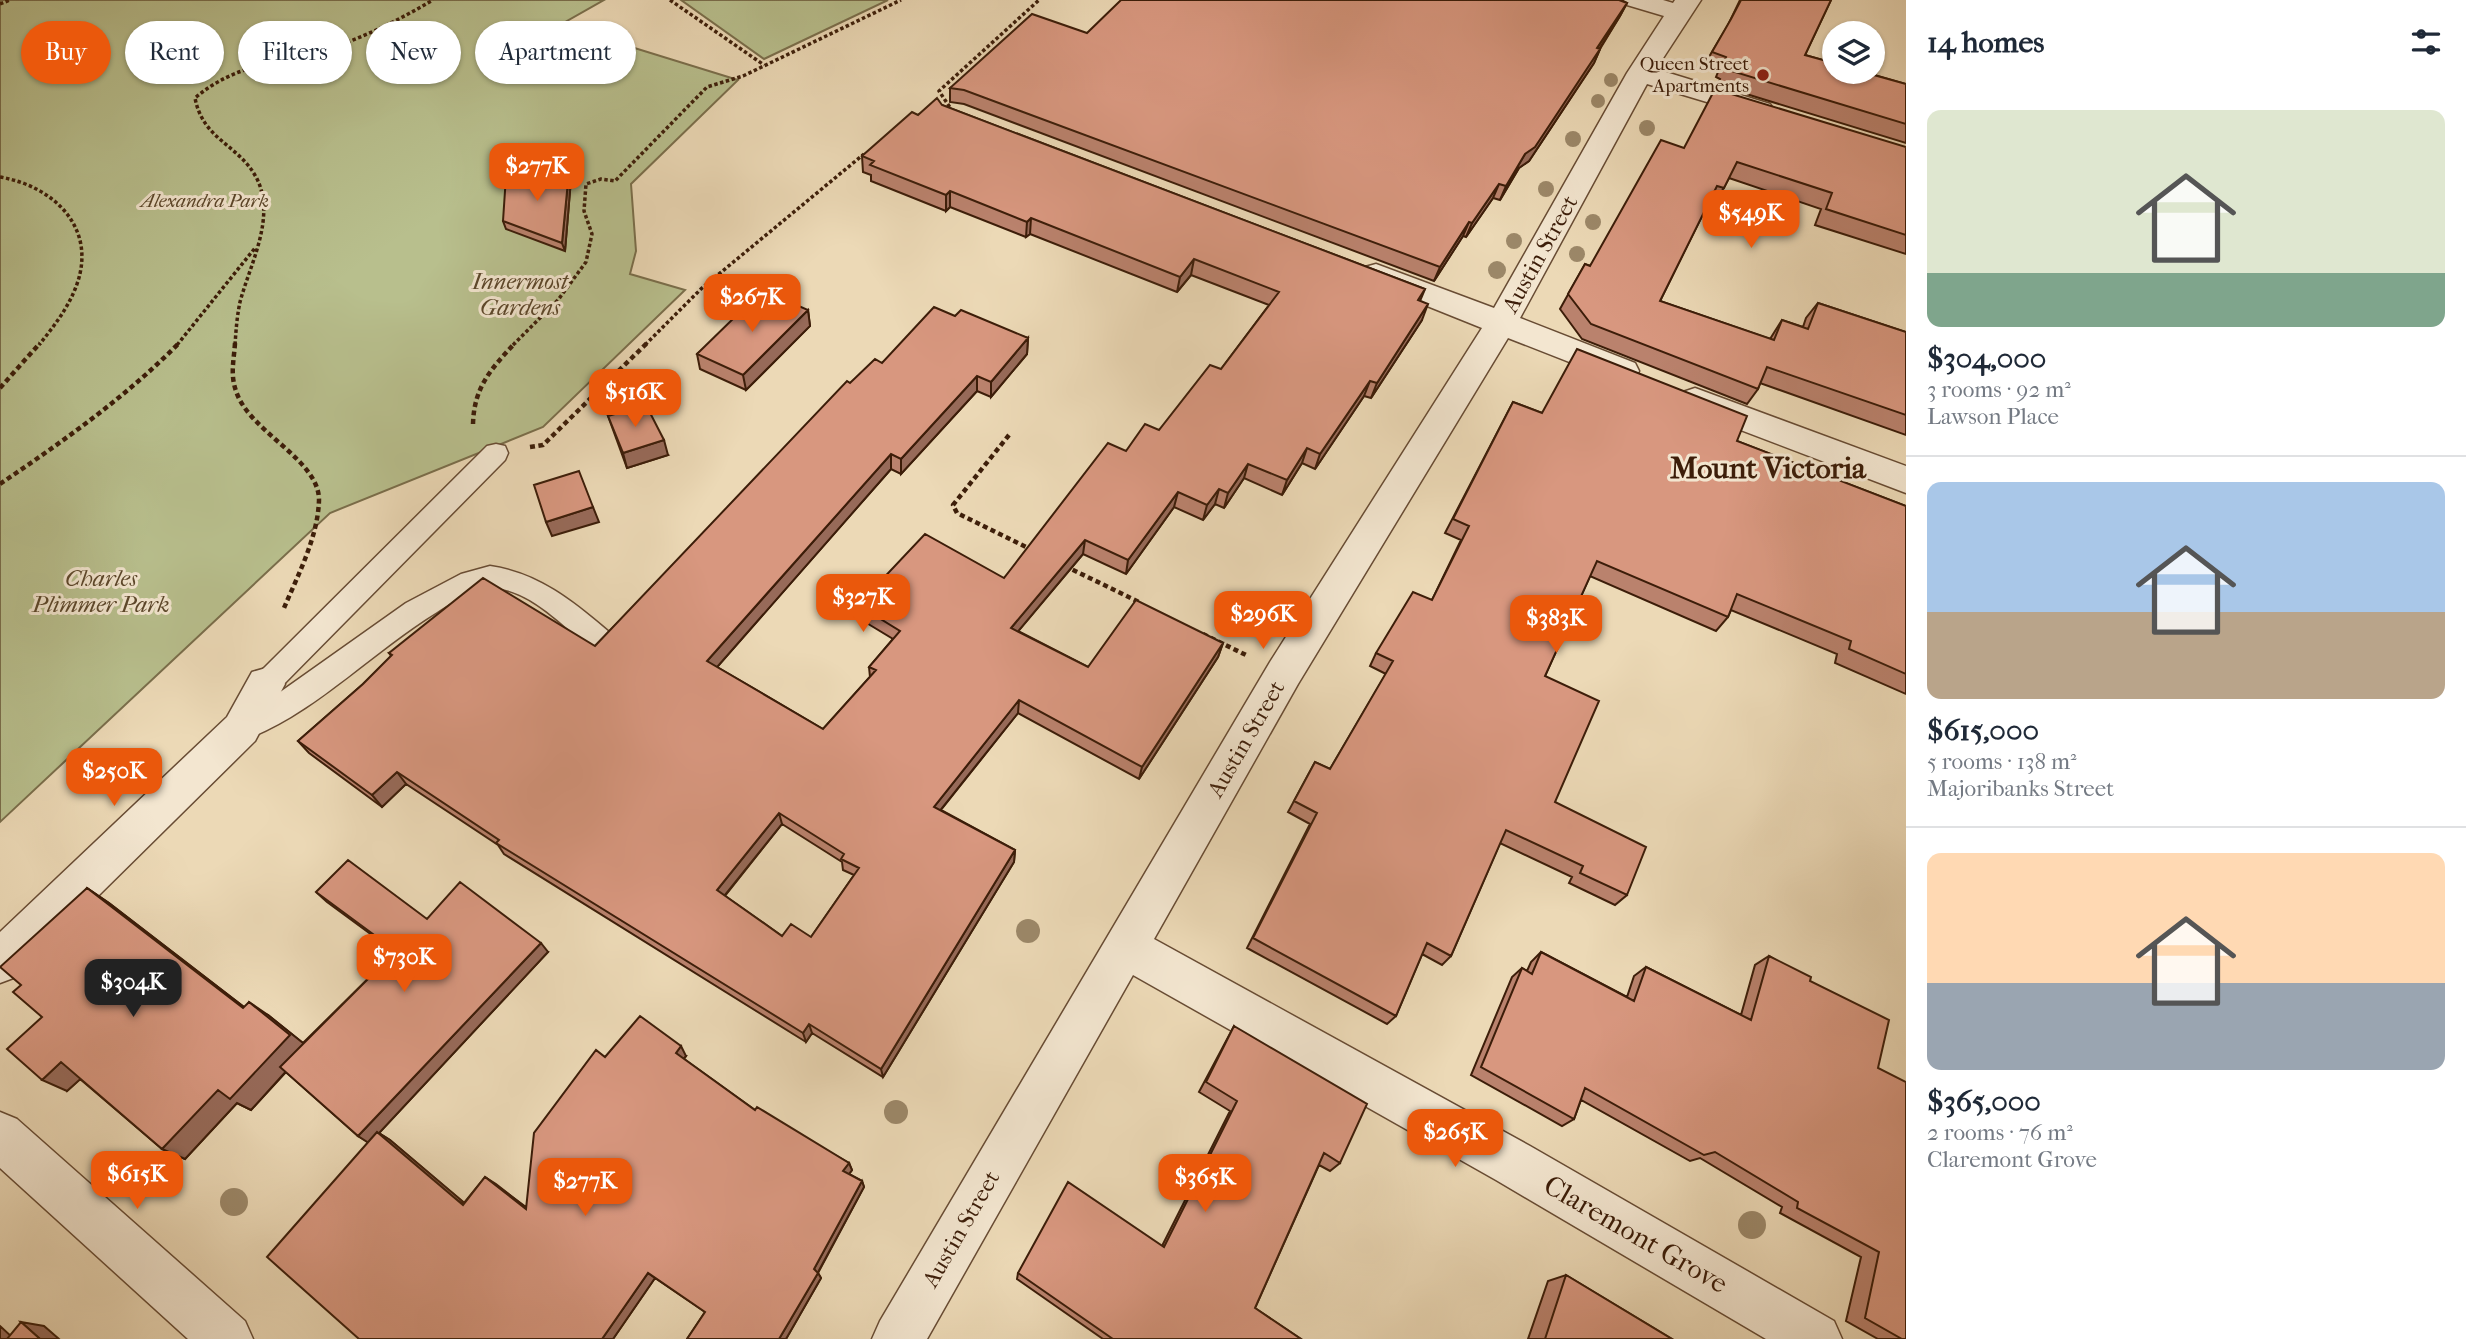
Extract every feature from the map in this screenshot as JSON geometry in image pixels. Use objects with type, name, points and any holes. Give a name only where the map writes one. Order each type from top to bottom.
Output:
[{"type":"street","points":[[1636,0],[1684,6]]},
{"type":"street","name":"Austin Street","points":[[898,1339],[1284,673],[1502,322],[1640,73],[1684,6]]},
{"type":"street","points":[[1640,73],[1789,119]]},
{"type":"street","points":[[1350,264],[1906,480]]},
{"type":"street","points":[[0,962],[241,729],[265,684]]},
{"type":"street","name":"Claremont Grove","points":[[1124,946],[1513,1163],[1816,1339]]},
{"type":"street","points":[[0,1136],[227,1339]]},
{"type":"lane","points":[[265,684],[496,453]]},
{"type":"lane","points":[[241,729],[279,709],[450,589],[488,577],[510,580],[560,607],[599,640]]},
{"type":"path","points":[[0,4],[10,0]]},
{"type":"path","points":[[265,684],[276,628],[308,553],[316,510],[317,486],[300,464],[259,429],[236,394],[231,374],[236,319],[257,245],[264,208],[256,174],[201,123],[195,110],[195,98],[214,80],[234,71],[347,42],[433,0]]},
{"type":"path","points":[[670,0],[765,66]]},
{"type":"path","points":[[869,151],[702,288],[542,445],[496,453],[474,427],[470,410],[485,379],[528,327],[563,296],[587,261],[592,232],[584,212],[586,184],[601,179],[615,181],[707,86],[765,66],[901,0]]},
{"type":"path","points":[[940,113],[953,112],[939,91],[1039,0]]},
{"type":"path","points":[[0,177],[38,186],[53,195],[76,225],[83,251],[80,279],[69,303],[47,336],[0,388]]},
{"type":"path","points":[[0,484],[59,444],[156,365],[190,331],[257,245]]},
{"type":"path","points":[[1009,435],[953,505],[957,513],[1043,555]]},
{"type":"path","points":[[1056,562],[1142,604]]},
{"type":"path","points":[[1192,628],[1284,673]]},
{"type":"green space","points":[[0,0],[604,0],[567,21],[475,21],[475,84],[636,84],[636,48],[738,80],[631,184],[636,251],[630,274],[685,290],[543,427],[330,513],[0,822]]},
{"type":"green space","points":[[681,0],[888,0],[764,59]]},
{"type":"building","points":[[1121,0],[1619,0],[1627,3],[1535,147],[1525,154],[1506,186],[1499,184],[1472,223],[1469,222],[1440,267],[964,90],[950,88],[1032,14],[1087,33]]},
{"type":"building","points":[[1741,0],[1831,0],[1805,55],[1822,60],[1822,84],[1885,84],[1885,78],[1906,84],[1906,124],[1725,69],[1729,63],[1724,62],[1726,57],[1712,52]]},
{"type":"building","points":[[1715,89],[1906,147],[1906,235],[1826,209],[1832,193],[1737,162],[1724,188],[1717,186],[1660,301],[1774,340],[1782,320],[1808,329],[1818,303],[1906,332],[1906,415],[1767,367],[1758,389],[1591,324],[1568,294],[1585,264],[1590,266],[1661,140],[1684,148]]},
{"type":"building","points":[[937,98],[942,105],[1425,289],[1418,300],[1428,304],[1377,383],[1370,381],[1320,454],[1307,448],[1287,480],[1248,464],[1228,493],[1219,489],[1207,505],[1178,492],[1128,560],[1085,540],[1011,628],[1088,667],[1136,600],[1223,643],[1142,767],[1019,700],[934,807],[1015,850],[881,1069],[809,1024],[803,1033],[496,843],[499,840],[397,772],[372,795],[298,741],[363,684],[392,655],[389,653],[483,578],[595,646],[847,381],[850,383],[875,359],[882,363],[934,307],[955,316],[961,310],[1028,338],[991,382],[977,376],[901,459],[891,454],[707,661],[823,729],[876,670],[869,667],[900,631],[858,605],[925,534],[1004,578],[1108,443],[1126,451],[1145,424],[1159,430],[1210,365],[1221,369],[1279,292],[1194,259],[1180,277],[1031,218],[1027,222],[950,191],[946,195],[870,165],[874,161],[862,156],[912,112],[918,115]],"holes":[[[779,813],[844,854],[841,859],[859,868],[811,937],[791,924],[782,936],[717,890]]]},
{"type":"building","points":[[569,171],[562,243],[503,221],[506,176]]},
{"type":"building","points":[[769,293],[808,310],[743,375],[697,354],[740,312],[746,315]]},
{"type":"building","points":[[1577,349],[1747,416],[1737,441],[1906,506],[1906,674],[1849,649],[1851,641],[1737,594],[1728,617],[1597,561],[1545,676],[1599,701],[1555,802],[1646,847],[1627,895],[1580,873],[1583,866],[1506,830],[1451,956],[1427,943],[1396,1016],[1253,938],[1317,813],[1294,801],[1315,762],[1330,769],[1393,661],[1376,653],[1413,592],[1432,600],[1469,526],[1453,519],[1513,402],[1542,413]]},
{"type":"building","points":[[646,405],[664,440],[623,453],[608,416]]},
{"type":"building","points":[[579,471],[593,507],[546,522],[534,485]]},
{"type":"building","points":[[348,860],[427,919],[460,882],[541,943],[358,1136],[280,1067],[396,951],[316,892]]},
{"type":"building","points":[[87,888],[243,1008],[249,1002],[290,1035],[230,1099],[218,1090],[162,1149],[61,1062],[42,1080],[7,1049],[42,1017],[13,992],[21,985],[0,967]]},
{"type":"building","points":[[1541,952],[1634,1001],[1646,967],[1751,1020],[1769,956],[1811,977],[1810,981],[1889,1020],[1878,1068],[1906,1082],[1906,1339],[1865,1318],[1879,1252],[1797,1208],[1798,1202],[1715,1152],[1704,1155],[1585,1088],[1574,1119],[1481,1067],[1522,968],[1532,974]]},
{"type":"building","points":[[640,1016],[681,1046],[676,1053],[755,1110],[757,1107],[849,1163],[843,1171],[862,1181],[814,1269],[818,1273],[779,1339],[687,1339],[705,1312],[648,1273],[602,1339],[359,1339],[267,1257],[377,1132],[463,1205],[485,1177],[526,1209],[534,1133],[596,1050],[605,1057]]},
{"type":"building","points":[[1234,1026],[1367,1104],[1340,1163],[1324,1153],[1255,1308],[1301,1339],[1113,1339],[1018,1273],[1068,1182],[1164,1247],[1237,1101],[1206,1082]]},
{"type":"building","points":[[1566,1275],[1672,1339],[1545,1339]]},
{"type":"building","points":[[21,1322],[40,1339],[7,1339]]},
{"type":"place","name":"Queen Street Apartments","points":[[1763,75]]},
{"type":"district","name":"Mount Victoria","points":[[1768,468]]},
{"type":"park label","name":"Alexandra Park","points":[[205,201]]},
{"type":"park label","name":"Innermost Gardens","points":[[520,294]]},
{"type":"park label","name":"Charles Plimmer Park","points":[[101,591]]}]
